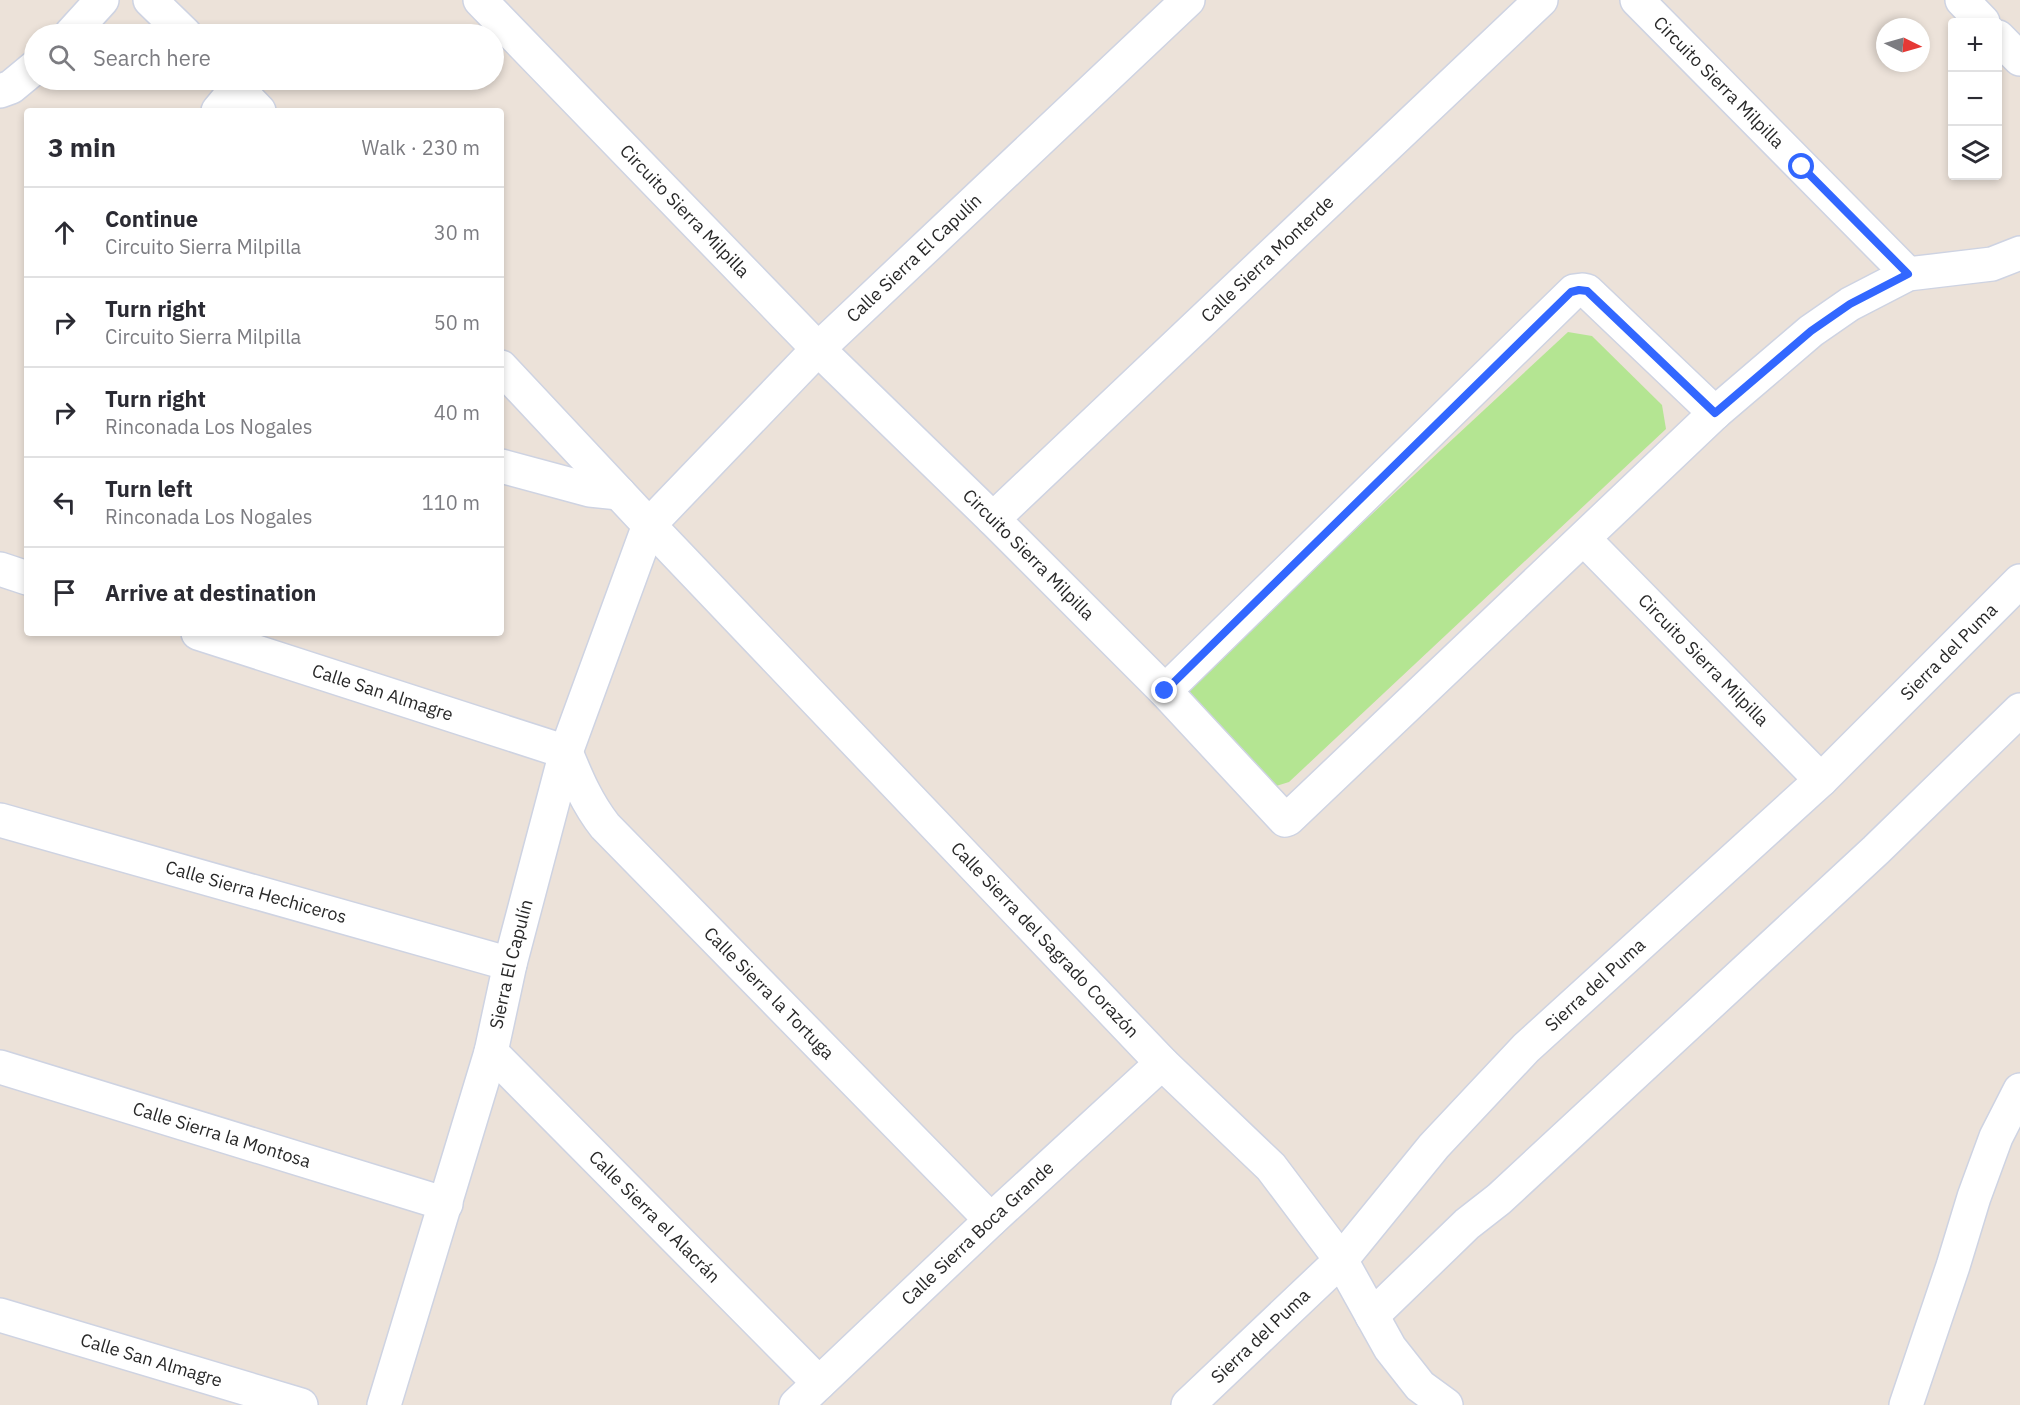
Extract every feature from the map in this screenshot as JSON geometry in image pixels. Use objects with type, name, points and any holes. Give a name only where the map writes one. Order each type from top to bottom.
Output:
[{"type":"street","points":[[79,24],[102,0]]},
{"type":"street","points":[[150,0],[175,24]]},
{"type":"street","name":"Circuito Sierra Milpilla","points":[[480,0],[503,24]]},
{"type":"street","name":"Calle Sierra El Capulín","points":[[649,525],[818,349],[1188,0]]},
{"type":"street","name":"Calle Sierra Monterde","points":[[993,519],[1541,0]]},
{"type":"street","name":"Circuito Sierra Milpilla","points":[[504,25],[818,349],[1165,691],[1283,819],[1288,820],[1715,413],[1811,331],[1850,304],[1908,274],[1637,0]]},
{"type":"street","points":[[1962,0],[1979,18]]},
{"type":"street","points":[[2002,42],[2020,59]]},
{"type":"street","points":[[0,91],[11,87],[24,76]]},
{"type":"street","points":[[228,93],[254,108]]},
{"type":"street","points":[[1908,274],[1992,264],[2020,253]]},
{"type":"street","points":[[1165,691],[1574,291],[1587,291],[1715,413]]},
{"type":"street","name":"Calle Sierra del Sagrado Corazón","points":[[504,370],[1162,1063],[1271,1167],[1341,1260],[1390,1348],[1420,1386],[1446,1405]]},
{"type":"street","points":[[504,467],[590,490],[619,493]]},
{"type":"street","name":"Sierra El Capulín","points":[[384,1405],[491,1052],[510,964],[566,752],[649,525]]},
{"type":"street","name":"Circuito Sierra Milpilla","points":[[1584,539],[1821,780]]},
{"type":"street","points":[[0,569],[24,577]]},
{"type":"street","name":"Sierra del Puma","points":[[1188,1405],[1341,1260],[1434,1146],[1527,1048],[1821,780],[2020,581]]},
{"type":"street","name":"Calle San Almagre","points":[[207,636],[566,752]]},
{"type":"street","points":[[1372,1316],[1467,1224],[1499,1199],[1858,866],[2020,710]]},
{"type":"street","name":"Calle Sierra la Tortuga","points":[[566,752],[580,788],[591,808],[605,826],[991,1220]]},
{"type":"street","name":"Calle Sierra Hechiceros","points":[[0,820],[510,964]]},
{"type":"street","name":"Calle Sierra el Alacrán","points":[[491,1052],[808,1394]]},
{"type":"street","name":"Calle Sierra Boca Grande","points":[[808,1394],[991,1220],[1162,1063]]},
{"type":"street","name":"Calle Sierra la Montosa","points":[[0,1067],[446,1204]]},
{"type":"street","points":[[1906,1405],[1996,1137],[2020,1090]]},
{"type":"street","name":"Calle San Almagre","points":[[0,1315],[300,1405]]},
{"type":"green space","points":[[1568,332],[1592,336],[1662,405],[1666,429],[1289,782],[1273,787],[1188,701],[1190,683]]},
{"type":"route","points":[[1165,691],[1571,292],[1587,291],[1715,413],[1811,331],[1850,304],[1908,274],[1802,167]]}]
